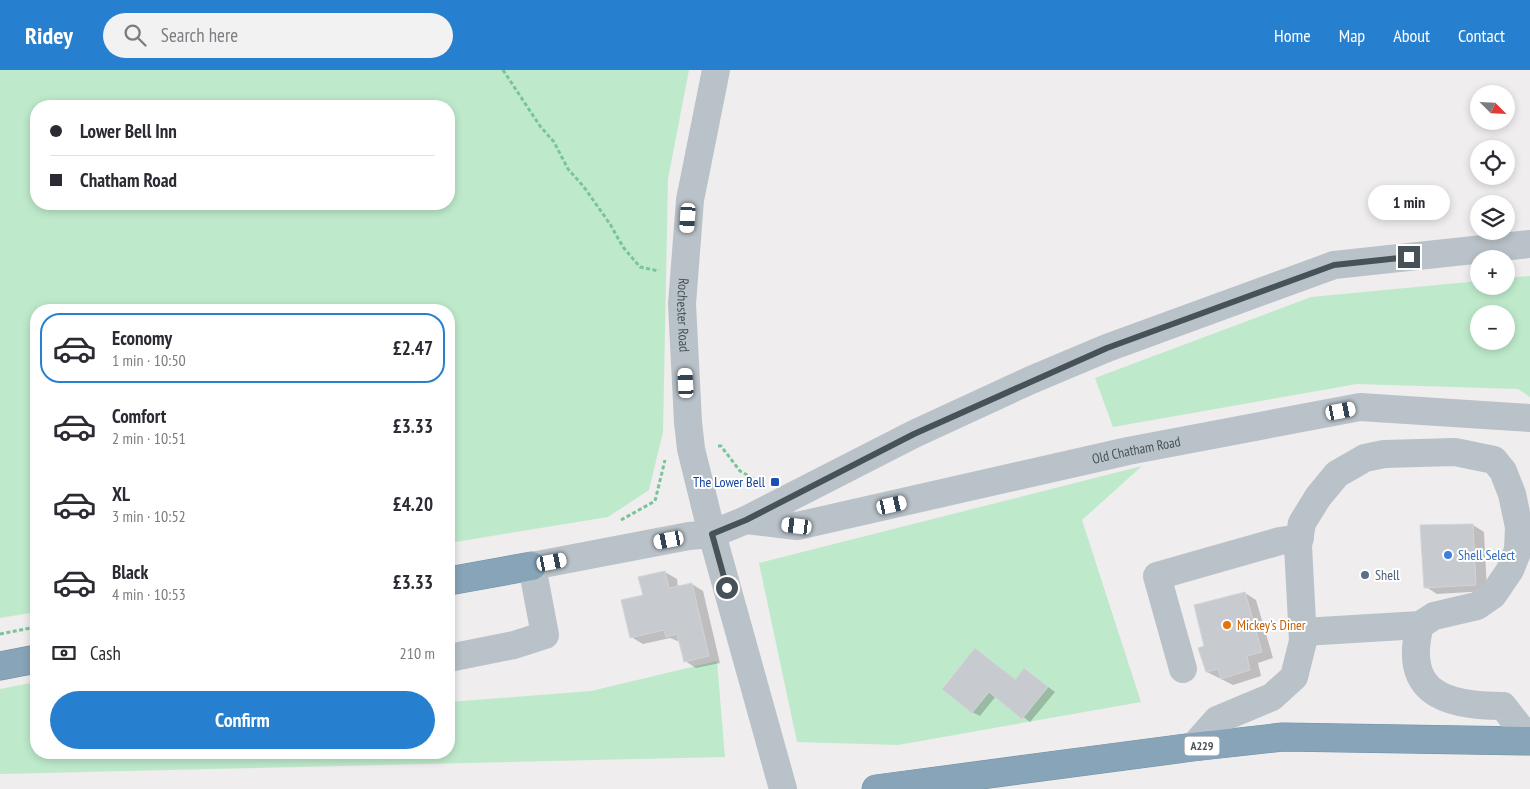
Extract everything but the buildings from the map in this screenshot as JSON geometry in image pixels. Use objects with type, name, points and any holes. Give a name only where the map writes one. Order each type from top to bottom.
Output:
[{"type":"highway","points":[[455,580],[532,566]]},
{"type":"highway","points":[[0,666],[30,661]]},
{"type":"highway","name":"A229","points":[[876,789],[1283,737],[1530,741]]},
{"type":"street","name":"Rochester Road","points":[[716,70],[690,200],[682,304],[690,449],[783,789]]},
{"type":"street","points":[[455,657],[514,646],[545,635],[532,566],[689,536],[712,534],[746,520],[914,434],[1098,352],[1334,265],[1530,244]]},
{"type":"street","name":"Old Chatham Road","points":[[746,520],[797,526],[1128,450],[1360,407],[1530,418]]},
{"type":"street","points":[[1440,453],[1481,414]]},
{"type":"street","points":[[1193,747],[1216,720],[1261,703],[1283,690],[1294,677],[1300,658],[1303,632],[1300,538],[1302,523],[1318,496],[1337,474],[1365,458],[1375,456],[1440,453],[1475,455],[1494,460],[1503,472],[1512,494],[1519,527],[1518,550],[1510,570],[1493,595],[1477,606],[1434,616],[1420,625],[1303,632]]},
{"type":"street","points":[[1183,669],[1157,576],[1280,541],[1300,538]]},
{"type":"street","points":[[1420,625],[1414,645],[1418,670],[1424,682],[1434,694],[1456,702],[1479,706],[1502,706],[1530,741]]},
{"type":"path","points":[[503,70],[540,126],[554,142],[568,169],[584,187],[610,224],[623,247],[640,267],[658,271]]},
{"type":"path","points":[[721,446],[740,471],[762,483],[770,480]]},
{"type":"path","points":[[615,524],[656,501],[666,458]]},
{"type":"path","points":[[0,634],[30,629]]},
{"type":"green space","points":[[0,70],[689,70],[668,179],[663,432],[649,490],[608,517],[455,542],[455,304],[30,304],[30,613],[0,618]]},
{"type":"green space","points":[[1530,276],[1530,397],[1518,389],[1357,384],[1113,427],[1095,378],[1311,297],[1470,282],[1470,295],[1515,295],[1515,277]]},
{"type":"green space","points":[[1142,466],[1082,520],[1141,702],[898,745],[797,742],[759,563]],"holes":[[[975,648],[1015,680],[1025,668],[1048,687],[989,692],[972,713],[942,688]]]},
{"type":"green space","points":[[717,661],[725,757],[0,774],[0,689],[30,683],[30,759],[455,759],[455,702],[591,691]]},
{"type":"place","name":"The Lower Bell","points":[[775,482]]},
{"type":"place","name":"Shell Select","points":[[1448,555]]},
{"type":"place","name":"Shell","points":[[1365,575]]},
{"type":"place","name":"Mickey's Diner","points":[[1227,625]]},
{"type":"route","points":[[727,588],[712,534],[746,520],[914,434],[1031,380],[1107,348],[1334,265],[1409,257]]}]
